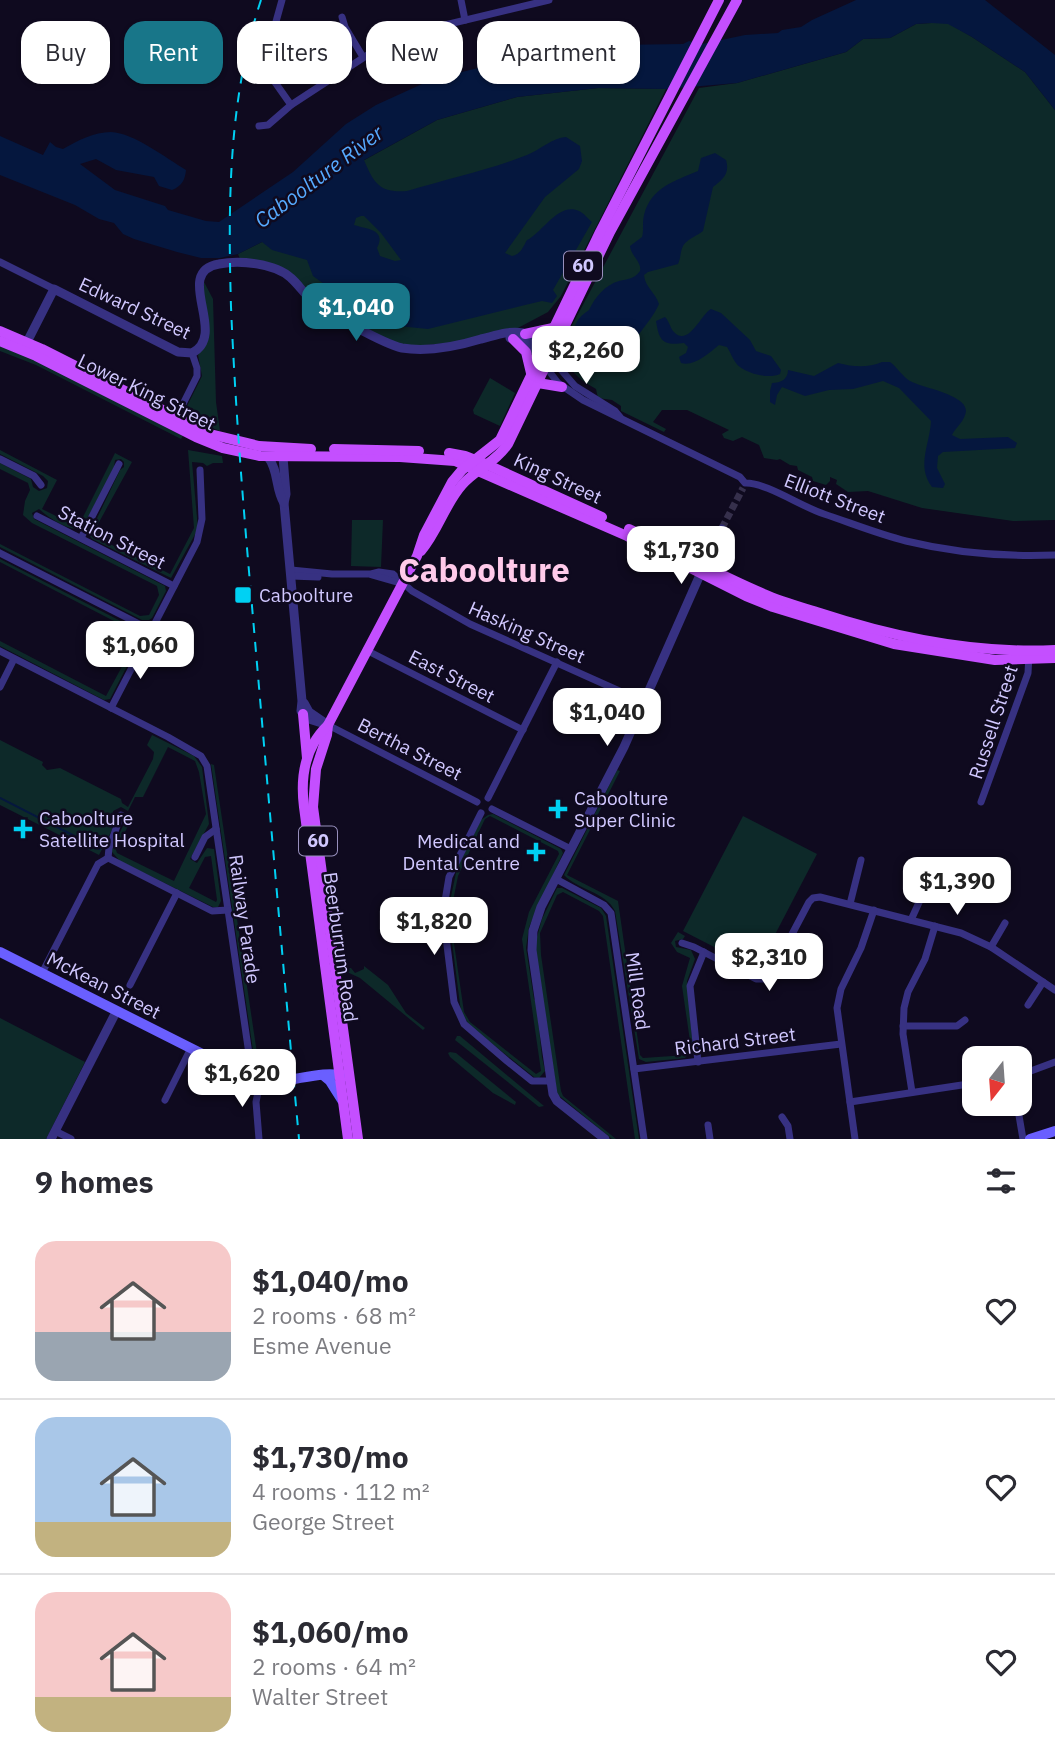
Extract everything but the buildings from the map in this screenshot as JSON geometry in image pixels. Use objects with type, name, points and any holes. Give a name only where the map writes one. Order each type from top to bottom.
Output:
[{"type":"main road","name":"60","points":[[545,357],[553,328],[719,0]]},
{"type":"main road","name":"60","points":[[470,462],[498,443],[737,0]]},
{"type":"main road","points":[[525,334],[553,328]]},
{"type":"main road","name":"Lower King Street","points":[[0,331],[196,437],[252,450],[280,452]]},
{"type":"main road","points":[[513,338],[526,352],[534,378],[562,387]]},
{"type":"main road","name":"Lower King Street","points":[[0,341],[25,346],[176,418],[222,443]]},
{"type":"main road","name":"60","points":[[483,468],[506,448],[534,378]]},
{"type":"main road","name":"Lower King Street","points":[[252,450],[268,457],[280,452]]},
{"type":"main road","name":"King Street","points":[[280,452],[402,450],[457,454],[483,468],[705,563],[767,595],[877,631],[1055,659]]},
{"type":"main road","name":"Beerburrum Road","points":[[358,1139],[303,799],[303,775],[315,738],[328,724],[447,490],[470,462]]},
{"type":"main road","name":"Beerburrum Road","points":[[416,555],[431,539],[456,494],[483,468]]},
{"type":"main road","name":"King Street","points":[[1029,655],[1055,650]]},
{"type":"main road","points":[[303,714],[307,758]]},
{"type":"main road","name":"Beerburrum Road","points":[[328,724],[327,736],[316,769],[313,807],[346,1076],[344,1104],[348,1139]]},
{"type":"main road","name":"McKean Street","points":[[0,952],[190,1050],[260,1082],[346,1076]]},
{"type":"main road","points":[[324,1076],[344,1104]]},
{"type":"main road","points":[[1030,1139],[1054,1133]]},
{"type":"street","points":[[282,0],[267,54],[272,78],[291,105]]},
{"type":"street","points":[[461,0],[465,20]]},
{"type":"street","points":[[260,126],[268,125],[291,105],[396,37],[549,0]]},
{"type":"street","points":[[342,17],[363,57]]},
{"type":"street","name":"Edward Street","points":[[0,262],[178,352],[192,353],[197,376],[176,418]]},
{"type":"street","points":[[192,353],[203,344],[206,335],[199,284],[209,267],[219,264],[260,265],[290,276],[318,305],[388,343],[401,347],[427,349],[509,333],[525,334],[535,338],[545,357]]},
{"type":"street","points":[[25,346],[54,289]]},
{"type":"street","points":[[484,339],[513,338],[527,343],[545,357]]},
{"type":"street","name":"Elliott Street","points":[[545,357],[562,387],[583,400],[740,477],[744,485],[758,484],[805,508],[905,541],[997,555],[1055,555]]},
{"type":"street","name":"Elliott Street","points":[[545,357],[575,386],[615,411],[621,418]]},
{"type":"street","points":[[280,452],[286,495],[284,503],[301,708],[303,714],[317,723],[328,724]]},
{"type":"street","points":[[268,457],[276,472],[279,496],[284,503]]},
{"type":"street","points":[[0,459],[34,476],[41,485]]},
{"type":"street","points":[[81,538],[119,464]]},
{"type":"street","points":[[0,652],[111,708],[200,535],[200,470]]},
{"type":"street","name":"Station Street","points":[[37,516],[174,586]]},
{"type":"street","points":[[604,1139],[557,1101],[553,1094],[531,940],[536,920],[622,751],[722,528]]},
{"type":"street","points":[[0,553],[151,630]]},
{"type":"street","name":"Hasking Street","points":[[291,573],[371,574],[401,583],[470,624],[644,702]]},
{"type":"street","name":"East Street","points":[[366,650],[523,730]]},
{"type":"street","name":"Russell Street","points":[[981,802],[1028,673],[1029,655]]},
{"type":"street","points":[[0,687],[14,659]]},
{"type":"street","points":[[488,798],[557,662]]},
{"type":"street","points":[[302,701],[309,712],[328,724]]},
{"type":"street","name":"Railway Parade","points":[[111,708],[201,756],[207,766],[249,1054],[244,1076]]},
{"type":"street","name":"Bertha Street","points":[[328,724],[477,802]]},
{"type":"street","points":[[488,798],[492,802],[492,809],[488,813],[481,813],[477,802],[488,798]]},
{"type":"street","points":[[492,809],[571,849]]},
{"type":"street","points":[[481,813],[450,875],[443,913],[454,1001],[459,1017],[471,1032],[528,1078],[536,1082],[551,1081]]},
{"type":"street","points":[[108,858],[108,848],[121,815]]},
{"type":"street","points":[[195,857],[205,837],[216,829]]},
{"type":"street","points":[[108,858],[212,911],[228,910]]},
{"type":"street","points":[[42,973],[98,864],[108,858]]},
{"type":"street","points":[[850,904],[861,860]]},
{"type":"street","name":"Mill Road","points":[[556,879],[604,905],[611,912],[644,1139]]},
{"type":"street","points":[[130,985],[177,893]]},
{"type":"street","points":[[682,943],[765,982],[806,907],[813,898],[825,898],[961,933],[991,947],[1055,990]]},
{"type":"street","points":[[911,920],[921,898]]},
{"type":"street","points":[[855,1139],[841,1044],[838,998],[861,948],[874,910]]},
{"type":"street","points":[[991,947],[1005,923]]},
{"type":"street","points":[[912,1092],[903,1026],[905,999],[925,959],[935,926]]},
{"type":"street","points":[[698,1062],[690,986],[704,952]]},
{"type":"street","points":[[1028,1005],[1043,982]]},
{"type":"street","points":[[71,1139],[53,1135],[116,1012]]},
{"type":"street","points":[[903,1026],[957,1026],[965,1020]]},
{"type":"street","name":"Richard Street","points":[[634,1069],[841,1044]]},
{"type":"street","points":[[165,1100],[190,1050]]},
{"type":"street","points":[[1032,1071],[1055,1062]]},
{"type":"street","points":[[259,1139],[256,1102],[260,1082]]},
{"type":"street","points":[[850,1102],[962,1085]]},
{"type":"street","points":[[1019,1116],[1023,1139]]},
{"type":"street","points":[[782,1117],[788,1126],[790,1139]]},
{"type":"street","points":[[708,1125],[710,1139]]},
{"type":"green space","points":[[948,23],[1025,72],[1055,110],[1055,520],[1013,521],[922,508],[868,491],[848,492],[836,484],[837,480],[830,477],[826,485],[813,481],[812,477],[798,470],[797,466],[780,459],[764,458],[759,445],[742,437],[733,441],[724,438],[722,434],[729,430],[687,410],[662,410],[653,422],[666,429],[664,432],[621,411],[621,406],[612,400],[598,398],[596,389],[573,372],[567,358],[570,329],[699,88],[737,83],[846,52],[863,39],[890,38],[916,24]]},
{"type":"green space","points":[[598,88],[666,89],[561,296],[548,312],[516,329],[473,341],[401,347],[318,305],[290,276],[242,264],[238,254],[262,242],[350,168],[437,120],[517,97]]},
{"type":"green space","points":[[204,282],[213,299],[216,402],[220,431],[183,414],[202,376],[198,355],[209,338]]},
{"type":"green space","points":[[0,345],[25,355],[183,436],[181,439],[36,365],[0,351]]},
{"type":"green space","points":[[490,378],[515,393],[500,426],[474,414],[473,410]]},
{"type":"green space","points":[[0,450],[57,480],[42,509],[78,527],[115,453],[132,462],[92,535],[170,574],[194,528],[188,450],[222,456],[223,463],[207,466],[192,462],[198,529],[171,578],[92,539],[89,535],[120,470],[124,467],[121,459],[115,460],[114,467],[82,529],[65,526],[39,509],[32,513],[34,519],[165,586],[166,591],[152,618],[142,620],[0,547],[0,544],[140,616],[149,615],[159,595],[157,586],[32,523],[23,515],[30,490],[28,483],[0,469],[0,463],[31,479],[33,487],[39,491],[47,488],[48,481],[0,454]]},
{"type":"green space","points":[[352,520],[383,520],[381,567],[351,566]]},
{"type":"green space","points":[[0,559],[140,631],[141,639],[110,699],[104,700],[0,646],[0,641],[106,696],[138,637],[137,633],[0,562]]},
{"type":"green space","points":[[152,735],[194,756],[202,767],[209,824],[190,859],[197,863],[207,848],[214,849],[221,901],[218,907],[213,907],[120,861],[112,852],[127,818],[134,814],[116,850],[117,853],[174,881],[206,814],[195,761],[168,747],[143,797],[135,797],[128,811],[121,807],[113,811],[112,830],[99,855],[0,805],[0,740],[43,762],[42,765],[47,770],[60,768],[121,799],[128,807],[153,759],[154,752],[147,745]],"holes":[[[211,856],[216,902],[189,888],[205,857]]]},
{"type":"green space","points":[[211,764],[214,765],[258,1060],[283,1058],[282,1077],[267,1077],[253,1074],[251,1071],[254,1057]]},
{"type":"green space","points":[[617,770],[620,771],[567,875],[618,901],[640,1055],[643,1058],[687,1055],[691,1048],[682,986],[690,958],[677,952],[671,943],[678,932],[685,936],[675,941],[676,947],[691,950],[695,959],[687,981],[693,1049],[685,1058],[646,1062],[639,1059],[615,911],[605,899],[564,875]]},
{"type":"green space","points":[[493,814],[561,849],[563,853],[529,927],[526,948],[545,1071],[539,1078],[534,1077],[470,1026],[461,1012],[448,911],[457,868],[481,820]],"holes":[[[490,816],[558,851],[559,854],[529,912],[522,939],[541,1071],[536,1074],[470,1022],[464,1012],[450,916],[458,876],[485,819]]]},
{"type":"green space","points":[[743,816],[817,854],[757,969],[683,931]]},
{"type":"green space","points":[[557,888],[601,908],[606,916],[639,1139],[635,1139],[603,916],[599,911],[563,892],[557,895],[540,933],[561,1091],[563,1096],[616,1139],[612,1139],[557,1094],[535,944],[542,919]]},
{"type":"green space","points":[[364,966],[388,985],[406,1013],[425,1028],[423,1030],[360,978],[347,972],[346,968],[351,968],[355,973],[364,969]]},
{"type":"green space","points":[[0,1018],[85,1062],[46,1139],[0,1139]]},
{"type":"green space","points":[[457,1036],[544,1106],[539,1107],[455,1040]]},
{"type":"green space","points":[[450,1052],[456,1053],[516,1102],[515,1105],[493,1093],[450,1057]]},
{"type":"water","name":"Caboolture River","points":[[856,0],[985,0],[1055,55],[1055,110],[1025,72],[948,24],[931,23],[916,24],[890,38],[863,39],[846,52],[737,83],[666,89],[598,88],[517,97],[437,120],[364,160],[379,185],[390,190],[407,191],[513,160],[566,137],[580,146],[582,161],[579,169],[545,197],[505,253],[512,256],[518,254],[527,240],[564,210],[579,211],[592,222],[553,290],[557,296],[552,303],[542,301],[428,329],[398,326],[354,306],[313,276],[307,260],[272,250],[262,242],[238,254],[220,258],[201,258],[177,252],[134,239],[123,234],[114,223],[99,219],[75,205],[0,175],[0,136],[43,155],[50,142],[63,149],[98,134],[120,133],[140,141],[186,170],[181,185],[172,190],[159,186],[154,177],[116,170],[96,159],[80,164],[115,190],[165,206],[168,210],[219,222],[293,172],[346,124],[376,105],[422,84],[463,84],[463,72],[477,68],[477,84],[640,84],[640,45],[683,44],[689,41],[702,44],[801,27]],"holes":[[[364,216],[401,260],[395,261],[380,256],[377,233],[354,225],[356,218]]]},
{"type":"water","points":[[715,153],[726,160],[727,169],[723,179],[713,187],[703,231],[685,244],[678,264],[644,275],[659,304],[655,313],[625,354],[610,362],[596,362],[585,356],[576,346],[573,334],[577,321],[605,289],[633,277],[640,271],[630,246],[642,237],[647,205],[665,186],[698,171],[701,158]]},
{"type":"water","points":[[711,309],[721,313],[750,340],[756,351],[771,356],[781,370],[780,374],[765,376],[748,372],[738,365],[727,347],[719,345],[696,361],[681,363],[679,357],[686,353],[688,347],[684,343],[663,340],[656,321],[665,317],[673,331],[684,336],[694,329]]},
{"type":"water","points":[[890,362],[910,381],[951,396],[964,405],[964,418],[952,435],[960,439],[1008,437],[1017,443],[1015,448],[943,452],[938,456],[937,468],[945,484],[943,488],[932,487],[927,479],[924,463],[931,421],[899,388],[883,381],[853,389],[829,390],[805,396],[782,387],[775,405],[770,402],[772,383],[783,380],[788,370],[814,376],[838,363],[860,366]]},
{"type":"waterway","points":[[0,798],[100,849]]},
{"type":"tunnel","points":[[722,528],[743,488]]},
{"type":"railway","points":[[261,0],[242,76],[232,152],[231,307],[244,514],[299,1139]]},
{"type":"place","name":"Caboolture","points":[[243,595]]},
{"type":"place","name":"Caboolture Super Clinic","points":[[558,809]]},
{"type":"place","name":"Caboolture Satellite Hospital","points":[[23,829]]},
{"type":"place","name":"Medical and Dental Centre","points":[[536,852]]},
{"type":"district","name":"Caboolture","points":[[484,570]]}]
